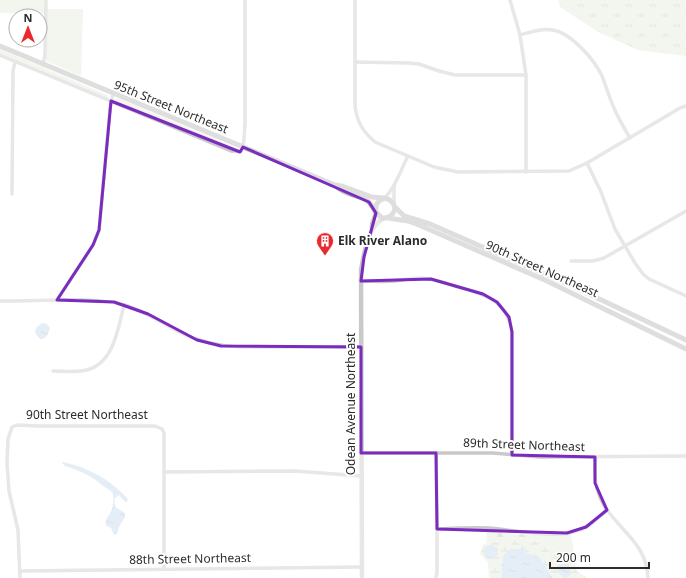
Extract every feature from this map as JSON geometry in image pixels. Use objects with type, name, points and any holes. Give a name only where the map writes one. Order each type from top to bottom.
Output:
[{"type":"main road","name":"95th Street Northeast","points":[[0,46],[335,185]]},
{"type":"main road","points":[[335,185],[342,186],[372,197],[391,201],[394,206],[393,214],[386,218],[379,216],[365,199],[340,190],[335,185]]},
{"type":"main road","points":[[376,212],[376,205],[382,198]]},
{"type":"main road","name":"90th Street Northeast","points":[[394,206],[404,216],[430,224],[574,287],[686,340]]},
{"type":"main road","name":"90th Street Northeast","points":[[386,218],[413,223],[554,284],[686,349]]},
{"type":"street","points":[[43,64],[45,54],[46,0]]},
{"type":"street","points":[[0,55],[231,151],[241,151],[243,147],[245,122],[245,0]]},
{"type":"street","points":[[355,0],[355,106],[361,128],[375,142],[434,167],[448,171],[463,172],[569,171],[587,163],[680,108],[686,106]]},
{"type":"street","points":[[510,0],[520,35],[526,75],[526,172]]},
{"type":"street","points":[[520,35],[546,30],[558,31],[573,40],[593,62],[601,75],[613,107],[630,138]]},
{"type":"street","points":[[12,194],[13,71],[15,62]]},
{"type":"street","points":[[356,62],[418,64],[440,72],[455,74],[526,75]]},
{"type":"street","points":[[57,300],[93,246],[99,230],[111,101],[114,94]]},
{"type":"street","points":[[382,198],[386,196],[394,185],[408,156]]},
{"type":"street","points":[[587,163],[601,192],[611,221],[624,247],[642,274],[649,279],[686,296]]},
{"type":"street","points":[[394,185],[394,206]]},
{"type":"street","points":[[571,261],[598,260],[624,247],[686,211]]},
{"type":"street","name":"Odean Avenue Northeast","points":[[372,231],[372,224],[376,212]]},
{"type":"street","name":"Odean Avenue Northeast","points":[[362,578],[361,281],[364,257],[372,231],[378,222],[386,218]]},
{"type":"street","points":[[361,281],[394,281],[418,278],[434,280],[489,296],[501,306],[508,317],[512,332],[512,455]]},
{"type":"street","points":[[0,301],[105,300],[148,314],[197,340],[221,346],[361,347]]},
{"type":"street","points":[[53,371],[89,370],[105,359],[113,345],[124,305]]},
{"type":"street","name":"90th Street Northeast","points":[[20,571],[18,530],[9,491],[7,463],[8,438],[12,427],[17,425],[155,426],[162,429],[164,433],[164,472]]},
{"type":"street","points":[[436,452],[436,578]]},
{"type":"street","name":"89th Street Northeast","points":[[361,453],[493,453],[539,457],[686,456]]},
{"type":"street","points":[[595,457],[595,483],[600,498],[607,510],[638,546],[646,564],[648,578]]},
{"type":"street","points":[[164,569],[164,472],[295,471],[361,476]]},
{"type":"street","points":[[437,529],[479,528],[532,533],[567,534],[586,528],[607,510]]},
{"type":"street","name":"88th Street Northeast","points":[[20,571],[362,567]]},
{"type":"street","points":[[20,571],[20,578]]},
{"type":"highlighted area","points":[[111,101],[240,152],[243,147],[369,202],[376,213],[364,257],[361,281],[431,279],[483,294],[497,302],[509,317],[512,332],[512,455],[595,457],[595,483],[607,510],[586,527],[567,533],[437,529],[436,453],[361,453],[361,347],[221,346],[197,340],[148,314],[114,302],[57,300],[93,245],[99,230]]},
{"type":"green space","points":[[0,0],[44,0],[44,8],[8,8],[8,13],[0,13]]},
{"type":"green space","points":[[559,0],[686,0],[686,56],[638,50],[600,33],[560,7]]},
{"type":"green space","points":[[48,9],[83,9],[81,76],[46,61],[46,48],[48,48]]},
{"type":"green space","points":[[0,49],[109,97],[107,98],[0,53]]},
{"type":"green space","points":[[117,98],[238,149],[231,149],[116,102],[114,100]]},
{"type":"green space","points":[[487,531],[532,536],[531,540],[486,542]]},
{"type":"green space","points":[[531,535],[571,535],[577,571],[557,551],[538,541],[531,540]]},
{"type":"green space","points":[[497,541],[539,541],[546,544],[562,555],[577,571],[587,578],[553,578],[539,557],[525,552],[524,546],[519,549],[514,549],[503,556],[501,578],[489,578],[488,563],[480,554],[483,545]]},
{"type":"water","points":[[42,323],[47,324],[50,328],[47,336],[40,339],[35,333],[36,328]]},
{"type":"water","points":[[62,463],[81,467],[107,480],[128,499],[127,502],[124,501],[119,495],[115,498],[115,506],[125,513],[125,517],[117,534],[114,535],[111,528],[106,526],[106,519],[112,507],[113,494],[110,490],[90,476],[65,466]]},
{"type":"water","points":[[488,545],[494,545],[498,549],[498,555],[494,559],[488,559],[484,555],[484,549]]},
{"type":"water","points":[[523,545],[525,552],[539,557],[553,578],[501,578],[503,556],[510,549],[519,549]]},
{"type":"water","points":[[561,563],[570,566],[571,574],[569,577],[562,577],[557,571],[557,566]]},
{"type":"place","name":"Elk River Alano","points":[[325,256]]}]
